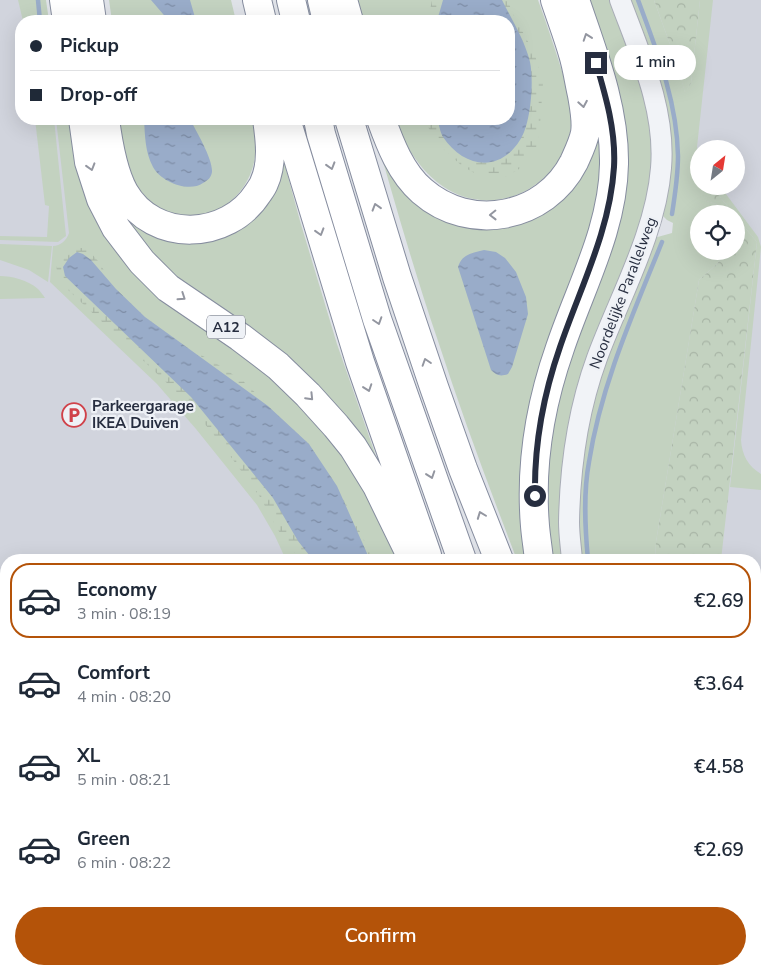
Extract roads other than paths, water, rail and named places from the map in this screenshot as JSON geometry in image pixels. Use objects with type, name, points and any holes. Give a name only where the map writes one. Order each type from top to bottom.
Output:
[{"type":"highway","points":[[64,0],[67,15]]},
{"type":"highway","points":[[89,0],[91,15]]},
{"type":"highway","points":[[248,0],[251,15]]},
{"type":"highway","points":[[257,0],[261,15]]},
{"type":"highway","points":[[291,0],[295,15]]},
{"type":"highway","points":[[322,0],[326,15]]},
{"type":"highway","points":[[343,0],[347,15]]},
{"type":"highway","points":[[383,125],[407,175],[422,192],[442,205],[462,213],[480,216],[502,215],[528,207],[546,196],[557,187],[569,172],[585,133],[585,113],[574,56],[555,0]]},
{"type":"highway","points":[[539,554],[535,526],[535,480],[538,435],[546,393],[606,218],[614,165],[611,123],[606,96],[575,0]]},
{"type":"highway","name":"A12","points":[[83,125],[89,162],[102,198],[116,228],[142,262],[168,288],[240,337],[278,366],[336,426],[353,447],[377,486],[410,554]]},
{"type":"highway","points":[[106,125],[108,144],[117,174],[124,192],[134,206],[146,217],[161,225],[177,229],[196,230],[213,227],[227,221],[243,211],[254,199],[264,184],[270,164],[268,125]]},
{"type":"highway","points":[[288,125],[360,362],[427,554]]},
{"type":"highway","points":[[319,125],[377,319],[460,554]]},
{"type":"highway","points":[[351,125],[431,378],[463,469],[497,554]]},
{"type":"street","name":"Noordelijke Parallelweg","points":[[572,554],[569,524],[573,457],[586,392],[651,221],[661,168],[660,124],[654,97],[620,0]]},
{"type":"water","points":[[151,0],[190,0],[194,15],[164,15]]},
{"type":"water","points":[[443,0],[502,0],[510,15],[439,15]]},
{"type":"water","points":[[515,25],[528,54],[531,70],[529,113],[524,133],[520,140],[502,158],[492,162],[481,162],[461,155],[451,147],[441,133],[439,125],[515,125]]},
{"type":"water","points":[[144,125],[193,125],[210,160],[212,166],[211,176],[203,183],[190,187],[176,184],[162,177],[150,161]]},
{"type":"water","points":[[484,250],[496,252],[505,258],[516,272],[526,297],[528,314],[512,367],[508,374],[503,375],[496,374],[491,370],[458,267],[465,257]]},
{"type":"water","points":[[77,252],[91,260],[116,289],[145,317],[268,406],[309,444],[337,486],[367,554],[308,554],[298,541],[273,498],[191,397],[65,276],[63,267],[69,258]]},
{"type":"waterway","points":[[38,0],[39,15]]},
{"type":"waterway","points":[[638,0],[665,76],[674,116],[678,163],[672,214]]},
{"type":"waterway","points":[[588,554],[585,499],[594,433],[619,350],[662,242]]},
{"type":"place","name":"Parkeergarage IKEA Duiven","points":[[74,415]]}]
